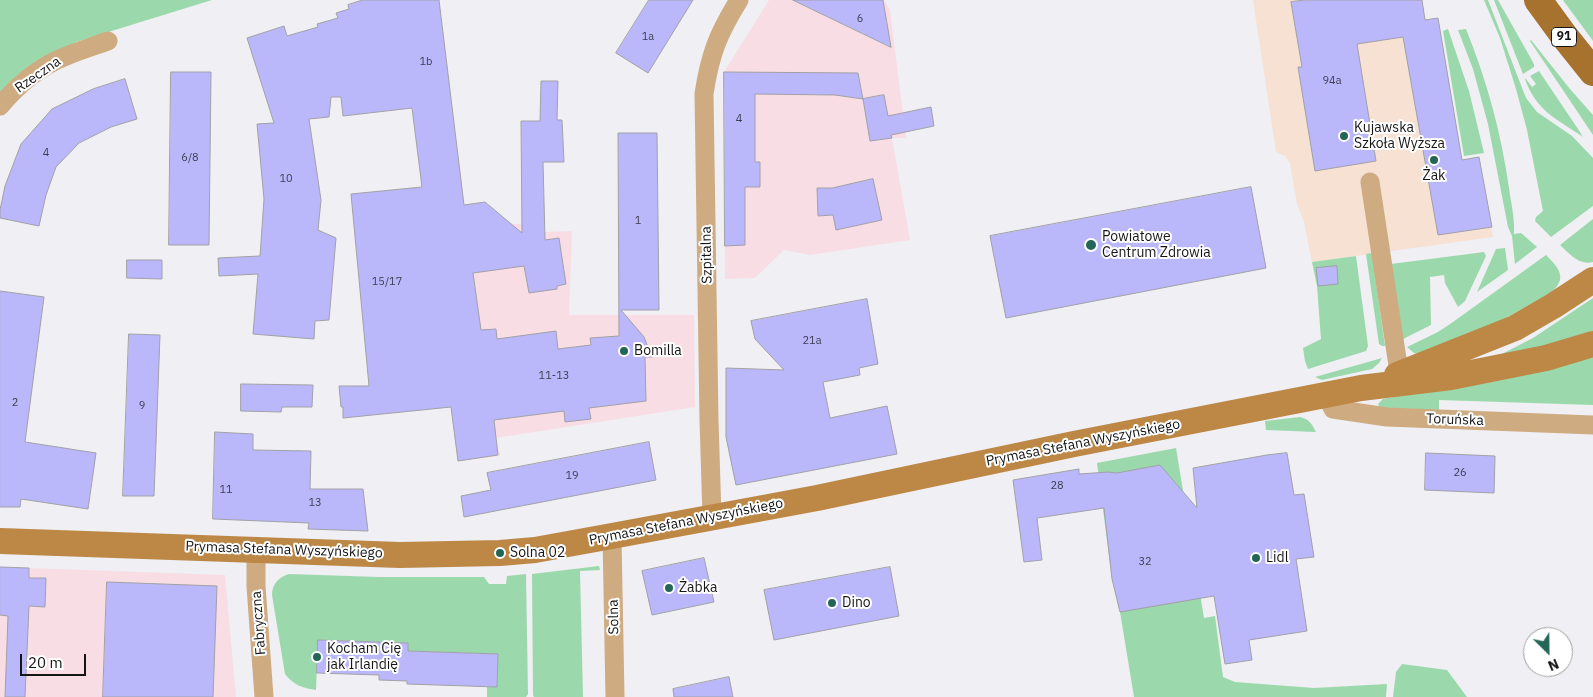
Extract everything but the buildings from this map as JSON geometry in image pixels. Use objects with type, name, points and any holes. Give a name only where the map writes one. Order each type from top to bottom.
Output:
[{"type":"main road","name":"91","points":[[1538,0],[1593,72]]},
{"type":"main road","name":"Prymasa Stefana Wyszyńskiego","points":[[0,540],[400,555],[464,555],[535,550],[817,498],[1074,444],[1327,396],[1400,379],[1514,328],[1593,280]]},
{"type":"main road","name":"Prymasa Stefana Wyszyńskiego","points":[[1400,379],[1450,378],[1546,358],[1593,344]]},
{"type":"street","name":"Szpitalna","points":[[712,517],[704,94],[712,53],[720,33],[739,0]]},
{"type":"street","name":"Rzeczna","points":[[0,106],[10,94],[44,68],[63,57],[108,42]]},
{"type":"street","points":[[1370,182],[1400,379]]},
{"type":"street","name":"Toruńska","points":[[1327,396],[1332,409],[1386,418],[1593,426]]},
{"type":"street","name":"Solna","points":[[612,536],[615,697]]},
{"type":"street","name":"Fabryczna","points":[[256,549],[256,586],[264,697]]},
{"type":"shaded area","points":[[769,0],[884,0],[890,10],[906,138],[892,138],[910,240],[810,255],[784,250],[755,278],[725,279],[724,72]]},
{"type":"shaded area","points":[[1253,0],[1422,0],[1425,20],[1438,18],[1462,159],[1479,157],[1493,237],[1312,262],[1304,222],[1297,204],[1290,163],[1285,156],[1276,152]]},
{"type":"shaded area","name":"Bomilla","points":[[425,210],[496,224],[544,224],[544,232],[572,231],[569,315],[694,315],[695,407],[496,438],[500,456],[458,461]]},
{"type":"shaded area","points":[[0,567],[225,575],[236,697],[0,697]]},
{"type":"green space","points":[[0,0],[212,0],[76,42],[0,95]]},
{"type":"green space","points":[[1484,0],[1488,0],[1526,98],[1537,112],[1572,136],[1593,158],[1593,206],[1551,237],[1535,221],[1536,217],[1543,211],[1527,130],[1500,38]]},
{"type":"green space","points":[[1494,0],[1498,0],[1534,64],[1534,67],[1523,74]]},
{"type":"green space","points":[[1563,0],[1593,0],[1593,41]]},
{"type":"green space","points":[[1448,29],[1469,91],[1484,153],[1464,156],[1443,31]]},
{"type":"green space","points":[[1466,29],[1487,87],[1497,127],[1513,211],[1514,234],[1521,233],[1537,247],[1515,264],[1512,236],[1508,227],[1488,124],[1473,69],[1458,30]]},
{"type":"green space","points":[[1530,41],[1593,115],[1593,135]]},
{"type":"green space","points":[[1539,71],[1583,137],[1548,113],[1535,99],[1525,79],[1532,87],[1536,84],[1530,76]]},
{"type":"green space","points":[[1593,219],[1593,262],[1588,263],[1575,258],[1560,245]]},
{"type":"green space","points":[[1505,248],[1508,270],[1477,292],[1496,249]]},
{"type":"green space","points":[[1484,252],[1486,256],[1465,301],[1458,307],[1445,283],[1444,275],[1430,277],[1431,325],[1401,340],[1391,264]]},
{"type":"green space","points":[[1372,253],[1385,346],[1379,344],[1366,254]]},
{"type":"green space","points":[[1546,255],[1555,264],[1560,273],[1559,283],[1551,293],[1495,324],[1420,354],[1414,353],[1407,347],[1438,332]]},
{"type":"green space","points":[[1356,256],[1368,346],[1366,351],[1308,369],[1303,348],[1321,339],[1317,286],[1312,262]]},
{"type":"green space","points":[[1593,298],[1593,331],[1568,341],[1500,355],[1533,338]]},
{"type":"green space","points":[[1593,357],[1593,405],[1439,400],[1439,412],[1380,408],[1378,404],[1383,399]]},
{"type":"green space","points":[[1382,358],[1372,369],[1322,380],[1315,377]]},
{"type":"green space","points":[[1300,417],[1310,422],[1316,432],[1266,430],[1265,421]]},
{"type":"green space","points":[[1176,448],[1204,618],[1215,616],[1223,677],[1235,682],[1314,688],[1387,684],[1386,697],[1134,697],[1120,612],[1112,579],[1097,463]]},
{"type":"green space","points":[[599,566],[600,570],[580,571],[583,697],[534,697],[532,574]]},
{"type":"green space","points":[[289,574],[379,577],[484,577],[489,584],[506,584],[507,576],[526,574],[528,694],[526,697],[487,697],[487,687],[497,686],[498,654],[408,651],[408,643],[318,640],[316,690],[291,681],[285,674],[272,595],[273,588],[277,582]]},
{"type":"green space","points":[[1402,664],[1447,670],[1467,697],[1393,697],[1396,672]]},
{"type":"place","name":"Kujawska Szkoła Wyższa","points":[[1344,136]]},
{"type":"place","name":"Żak","points":[[1434,160]]},
{"type":"place","name":"Powiatowe Centrum Zdrowia","points":[[1091,245]]},
{"type":"place","name":"Bomilla","points":[[624,351]]},
{"type":"place","name":"Solna 02","points":[[500,553]]},
{"type":"place","name":"Lidl","points":[[1256,558]]},
{"type":"place","name":"Żabka","points":[[669,588]]},
{"type":"place","name":"Dino","points":[[832,603]]},
{"type":"place","name":"Kocham Cię jak Irlandię","points":[[317,657]]}]
